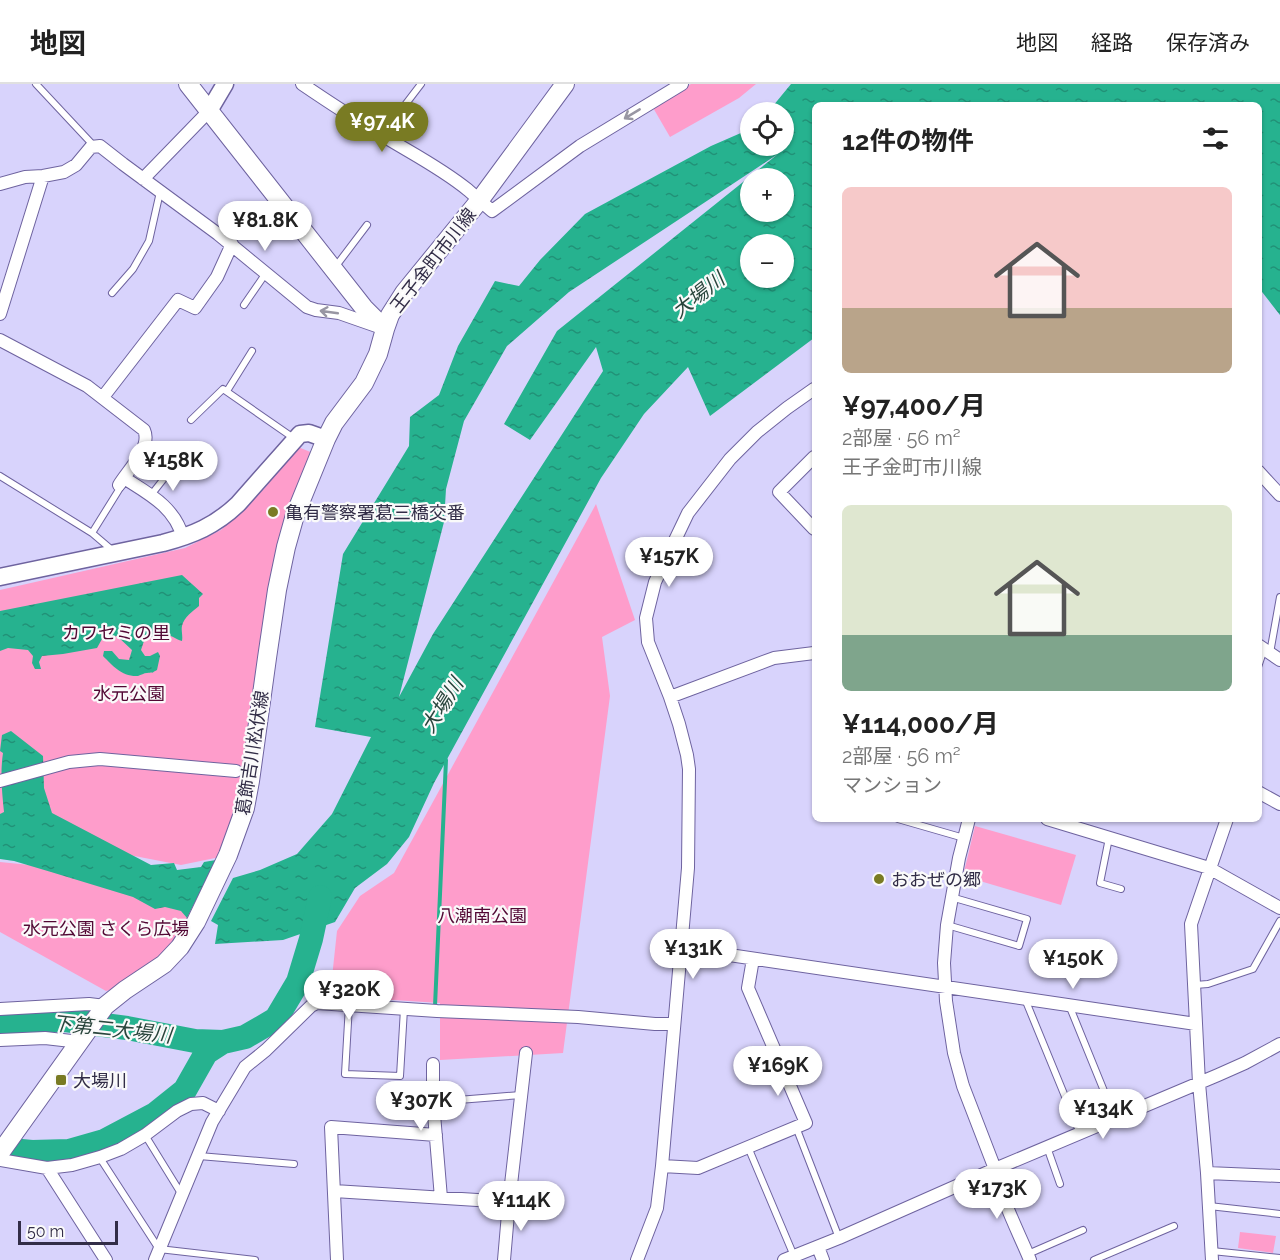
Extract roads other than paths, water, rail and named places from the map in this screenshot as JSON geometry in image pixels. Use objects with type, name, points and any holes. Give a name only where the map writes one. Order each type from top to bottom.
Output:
[{"type":"main road","name":"王子金町市川線","points":[[188,84],[364,308],[384,329],[404,293],[479,201],[565,84]]},
{"type":"main road","name":"葛飾吉川松伏線","points":[[3,1145],[101,1011],[125,990],[164,963],[180,947],[196,922],[228,855],[245,808],[277,590],[295,515],[334,423],[364,383],[378,354],[384,329]]},
{"type":"street","points":[[143,179],[208,111],[225,84]]},
{"type":"street","points":[[302,84],[357,121],[449,177],[492,211],[580,146],[682,84]]},
{"type":"street","points":[[0,184],[25,177],[64,172],[76,165],[91,147],[100,146],[232,244],[307,307],[339,313],[384,329]]},
{"type":"street","points":[[0,314],[3,295],[43,176]]},
{"type":"street","points":[[103,397],[178,300],[195,308],[217,277],[232,244]]},
{"type":"street","points":[[0,340],[87,386],[144,430],[147,436],[144,448],[121,482],[162,503],[180,526],[183,538]]},
{"type":"street","points":[[637,1260],[657,1208],[688,868],[689,769],[685,745],[670,697],[648,642],[646,618],[655,582],[688,513],[730,459],[757,432],[812,390]]},
{"type":"street","points":[[0,577],[183,538],[209,527],[228,513],[300,434],[309,433],[326,439]]},
{"type":"street","points":[[812,459],[779,492],[812,527]]},
{"type":"street","points":[[1262,475],[1280,495]]},
{"type":"street","points":[[670,697],[774,658],[812,653]]},
{"type":"street","points":[[0,781],[69,762],[100,759],[236,771]]},
{"type":"street","points":[[1262,794],[1280,804]]},
{"type":"street","points":[[968,822],[959,858],[947,925],[944,963],[949,1026],[963,1086],[1029,1257]]},
{"type":"street","points":[[1057,822],[1209,868],[1280,908]]},
{"type":"street","points":[[1212,1255],[1199,1083],[1191,924],[1226,822]]},
{"type":"street","points":[[682,948],[1196,1024]]},
{"type":"street","points":[[662,1167],[698,1168],[806,1123],[748,988],[753,959]]},
{"type":"street","points":[[157,1255],[212,1122],[245,1067],[266,1050],[310,1006],[317,1003],[674,1024]]},
{"type":"street","points":[[0,1009],[88,1004],[101,1011]]},
{"type":"street","points":[[0,1040],[45,1038],[80,1041]]},
{"type":"street","points":[[789,1258],[1245,1063],[1280,1044]]},
{"type":"street","points":[[504,1260],[526,1053]]},
{"type":"street","points":[[433,1064],[433,1102],[441,1198]]},
{"type":"street","points":[[0,1160],[47,1168],[72,1165],[121,1149],[191,1104],[203,1103],[219,1111]]},
{"type":"street","points":[[337,1260],[331,1127],[436,1135]]},
{"type":"street","points":[[47,1168],[106,1260]]},
{"type":"street","points":[[1207,1173],[1280,1176]]},
{"type":"street","points":[[334,1191],[509,1203]]},
{"type":"street","points":[[818,1247],[824,1260]]},
{"type":"lane","points":[[36,84],[94,147]]},
{"type":"lane","points":[[381,135],[421,84]]},
{"type":"lane","points":[[112,292],[132,269],[149,241],[160,191]]},
{"type":"lane","points":[[333,269],[367,225]]},
{"type":"lane","points":[[244,305],[266,272]]},
{"type":"lane","points":[[227,392],[252,351]]},
{"type":"lane","points":[[191,420],[223,389],[295,439]]},
{"type":"lane","points":[[150,495],[177,462]]},
{"type":"lane","points":[[0,476],[92,533],[116,553]]},
{"type":"lane","points":[[92,533],[120,488],[121,482]]},
{"type":"lane","points":[[1268,652],[1280,597]]},
{"type":"lane","points":[[909,822],[965,838]]},
{"type":"lane","points":[[1109,838],[1100,883],[1121,889]]},
{"type":"lane","points":[[947,925],[1019,946],[1027,919],[951,897]]},
{"type":"lane","points":[[1195,985],[1208,984],[1253,969],[1280,921]]},
{"type":"lane","points":[[1024,998],[1080,1133]]},
{"type":"lane","points":[[349,1005],[345,1074],[400,1076],[404,1009]]},
{"type":"lane","points":[[1069,1005],[1115,1119]]},
{"type":"lane","points":[[433,1102],[521,1095]]},
{"type":"lane","points":[[796,1127],[839,1238]]},
{"type":"lane","points":[[145,1135],[182,1195]]},
{"type":"lane","points":[[748,1147],[789,1258]]},
{"type":"lane","points":[[1047,1147],[1060,1184]]},
{"type":"lane","points":[[199,1156],[294,1164]]},
{"type":"lane","points":[[100,1157],[157,1255],[255,1260]]},
{"type":"lane","points":[[1209,1206],[1280,1214]]},
{"type":"lane","points":[[1094,1260],[1174,1226]]},
{"type":"lane","points":[[1029,1257],[1083,1230]]},
{"type":"lane","points":[[1212,1255],[1280,1258]]},
{"type":"water","points":[[791,84],[1280,84],[1280,315],[1262,292],[1262,102],[812,102],[812,340],[710,416],[688,367],[644,414],[601,478],[434,783],[409,837],[387,864],[355,888],[335,922],[283,940],[215,944],[218,925],[211,921],[233,878],[260,870],[297,854],[332,814],[371,737],[315,727],[343,554],[409,446],[410,417],[439,395],[458,346],[495,281],[519,286],[540,260],[585,214],[711,146],[740,133],[740,156],[775,156],[757,168],[740,168],[740,179],[569,292],[507,346],[464,421],[446,489],[444,522],[399,697],[433,634],[603,371],[596,347],[530,440],[504,424],[557,331],[740,184],[740,222],[794,222],[794,168],[761,168],[776,156],[794,156],[794,102],[776,102]]},
{"type":"water","points":[[182,575],[203,594],[199,598],[199,606],[183,623],[182,641],[164,634],[145,638],[141,650],[145,656],[158,652],[160,656],[157,670],[153,673],[138,676],[127,675],[103,656],[104,651],[112,651],[119,659],[129,660],[132,650],[117,636],[102,639],[97,648],[42,656],[39,662],[41,669],[35,669],[32,663],[33,656],[28,650],[8,648],[0,651],[0,611]]},
{"type":"water","points":[[11,731],[43,756],[44,788],[52,813],[151,865],[174,863],[177,870],[201,867],[204,862],[216,860],[187,918],[181,911],[165,907],[155,909],[133,897],[14,861],[0,859],[0,814],[4,812],[1,775],[3,753],[0,751],[2,735]]},
{"type":"waterway","points":[[435,1006],[446,760]]},
{"type":"waterway","name":"下第二大場川","points":[[0,1023],[65,1020],[127,1028],[195,1041],[223,1042],[245,1037],[276,1019],[298,982],[311,939],[320,897]]},
{"type":"waterway","name":"下第二大場川","points":[[0,1149],[32,1152],[69,1151],[104,1141],[155,1114],[185,1090],[206,1053],[223,1042]]},
{"type":"place","name":"亀有警察署葛三橋交番","points":[[273,512]]},
{"type":"place","name":"おおぜの郷","points":[[879,879]]},
{"type":"place","name":"大場川","points":[[61,1080]]},
{"type":"park label","name":"カワセミの里","points":[[116,632]]},
{"type":"park label","name":"水元公園","points":[[129,693]]},
{"type":"park label","name":"八潮南公園","points":[[482,915]]},
{"type":"park label","name":"水元公園 さくら広場","points":[[106,928]]}]
